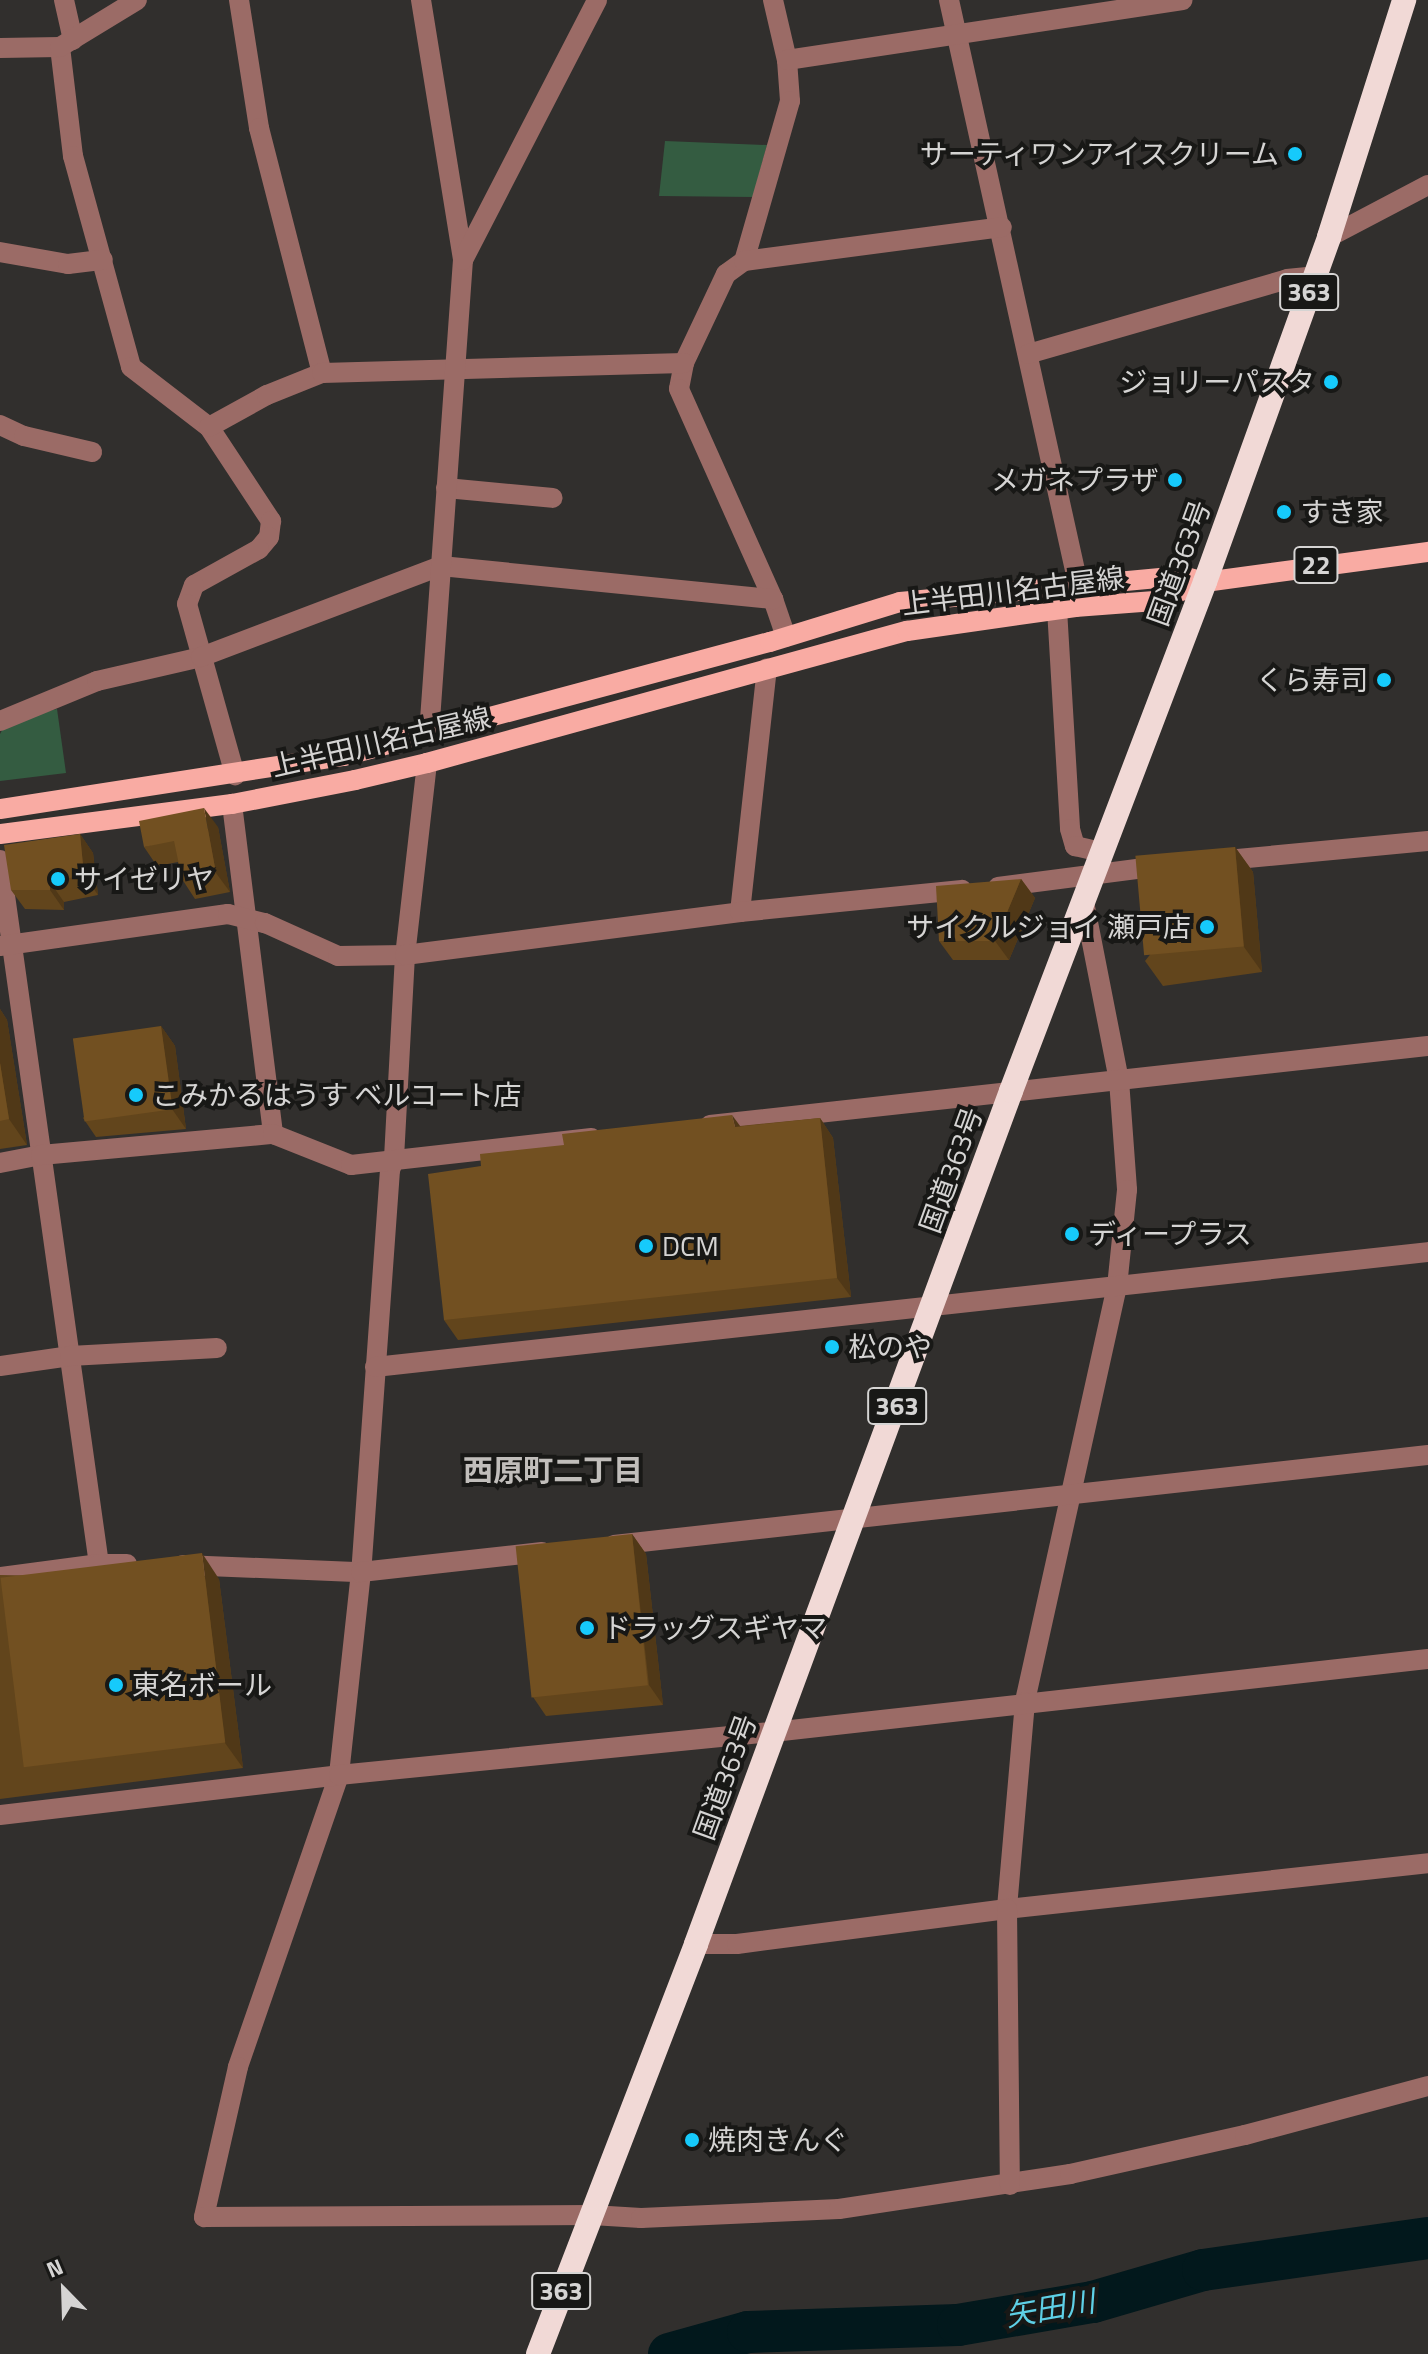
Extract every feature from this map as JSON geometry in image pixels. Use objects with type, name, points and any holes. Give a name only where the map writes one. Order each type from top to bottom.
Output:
[{"type":"highway","name":"国道363号","points":[[538,2354],[696,1944],[1011,1091],[1205,582],[1329,237],[1404,0]]},
{"type":"main road","name":"22","points":[[1205,582],[1428,552]]},
{"type":"main road","name":"上半田川名古屋線","points":[[0,809],[344,756],[786,637],[900,602],[1182,576],[1205,582]]},
{"type":"main road","name":"上半田川名古屋線","points":[[0,834],[232,804],[427,763],[907,631],[1057,609],[1155,601],[1205,582]]},
{"type":"street","points":[[64,0],[73,156],[131,367],[209,427],[271,521],[269,537],[259,549],[194,585],[187,604],[235,775]]},
{"type":"street","points":[[0,48],[66,43],[137,0]]},
{"type":"street","points":[[239,0],[259,128],[322,373]]},
{"type":"street","points":[[421,0],[463,260],[429,734]]},
{"type":"street","points":[[463,260],[597,0]]},
{"type":"street","points":[[744,261],[790,101],[787,60],[773,0]]},
{"type":"street","points":[[949,0],[1002,227],[1078,584]]},
{"type":"street","points":[[787,60],[1182,0]]},
{"type":"street","points":[[1329,237],[1428,185]]},
{"type":"street","points":[[786,637],[773,599],[679,389],[684,363],[726,274],[744,261],[1002,227]]},
{"type":"street","points":[[0,252],[68,264],[103,260]]},
{"type":"street","points":[[1028,354],[1287,279],[1315,276]]},
{"type":"street","points":[[209,427],[267,395],[322,373],[684,363]]},
{"type":"street","points":[[0,425],[24,436],[92,452]]},
{"type":"street","points":[[446,488],[553,498]]},
{"type":"street","points":[[0,721],[97,681],[201,657],[441,566],[773,599]]},
{"type":"street","points":[[1057,609],[1070,829],[1075,846],[1098,863]]},
{"type":"street","points":[[740,912],[767,668]]},
{"type":"street","points":[[427,763],[405,955],[394,1160],[390,1170],[361,1572],[339,1775],[238,2067],[204,2217],[588,2222],[839,2209],[1010,2185],[1245,2135],[1428,2086]]},
{"type":"street","points":[[232,804],[273,1134]]},
{"type":"street","points":[[6,946],[228,914],[246,917],[338,956],[405,955],[740,912],[1062,880],[1098,863],[1188,864],[1428,841]]},
{"type":"street","points":[[0,860],[6,946],[41,1155],[99,1564]]},
{"type":"street","points":[[1010,2185],[1007,1909],[1025,1702],[1117,1286],[1127,1190],[1119,1080],[1084,902]]},
{"type":"street","points":[[695,1126],[1428,1046]]},
{"type":"street","points":[[0,1163],[41,1155],[273,1134],[351,1165],[615,1135]]},
{"type":"street","points":[[375,1367],[935,1303],[1428,1252]]},
{"type":"street","points":[[0,1366],[70,1356],[217,1348]]},
{"type":"street","points":[[592,1547],[1428,1455]]},
{"type":"street","points":[[0,1577],[99,1564],[361,1572],[561,1550]]},
{"type":"street","points":[[0,1815],[339,1775],[773,1732],[1428,1659]]},
{"type":"street","points":[[696,1944],[737,1944],[1007,1909],[1428,1863]]},
{"type":"green space","points":[[665,141],[767,145],[753,197],[659,196]]},
{"type":"green space","points":[[57,709],[66,773],[0,781],[0,734],[7,721]]},
{"type":"building","points":[[204,808],[216,873],[182,879],[174,841],[144,847],[139,821]]},
{"type":"building","points":[[80,834],[84,875],[50,882],[50,890],[11,890],[4,845]]},
{"type":"building","name":"サイクルジョイ 瀬戸店","points":[[1235,847],[1244,947],[1144,955],[1135,856]]},
{"type":"building","points":[[1021,879],[995,941],[939,941],[936,886]]},
{"type":"building","points":[[161,1026],[173,1109],[85,1122],[73,1038]]},
{"type":"building","points":[[0,1063],[9,1119],[0,1121]]},
{"type":"building","name":"DCM","points":[[732,1115],[735,1127],[820,1118],[837,1278],[444,1320],[428,1174],[481,1166],[480,1154],[564,1145],[562,1134]]},
{"type":"building","points":[[632,1534],[648,1685],[532,1697],[516,1546]]},
{"type":"building","name":"東名ボール","points":[[202,1553],[225,1743],[24,1767],[1,1578]]},
{"type":"waterway","name":"矢田川","points":[[669,2354],[748,2332],[958,2325],[1093,2302],[1203,2270],[1428,2238]]},
{"type":"place","name":"サーティワンアイスクリーム","points":[[1295,154]]},
{"type":"place","name":"ジョリーパスタ","points":[[1331,382]]},
{"type":"place","name":"メガネプラザ","points":[[1175,480]]},
{"type":"place","name":"すき家","points":[[1284,512]]},
{"type":"place","name":"くら寿司","points":[[1384,680]]},
{"type":"place","name":"サイゼリヤ","points":[[58,879]]},
{"type":"place","name":"サイクルジョイ 瀬戸店","points":[[1207,927]]},
{"type":"place","name":"こみかるはうす ベルコート店","points":[[136,1095]]},
{"type":"place","name":"ディープラス","points":[[1072,1234]]},
{"type":"place","name":"DCM","points":[[646,1246]]},
{"type":"place","name":"松のや","points":[[832,1347]]},
{"type":"place","name":"ドラッグスギヤマ","points":[[587,1628]]},
{"type":"place","name":"東名ボール","points":[[116,1685]]},
{"type":"place","name":"焼肉きんぐ","points":[[692,2140]]},
{"type":"district","name":"西原町二丁目","points":[[553,1470]]}]
